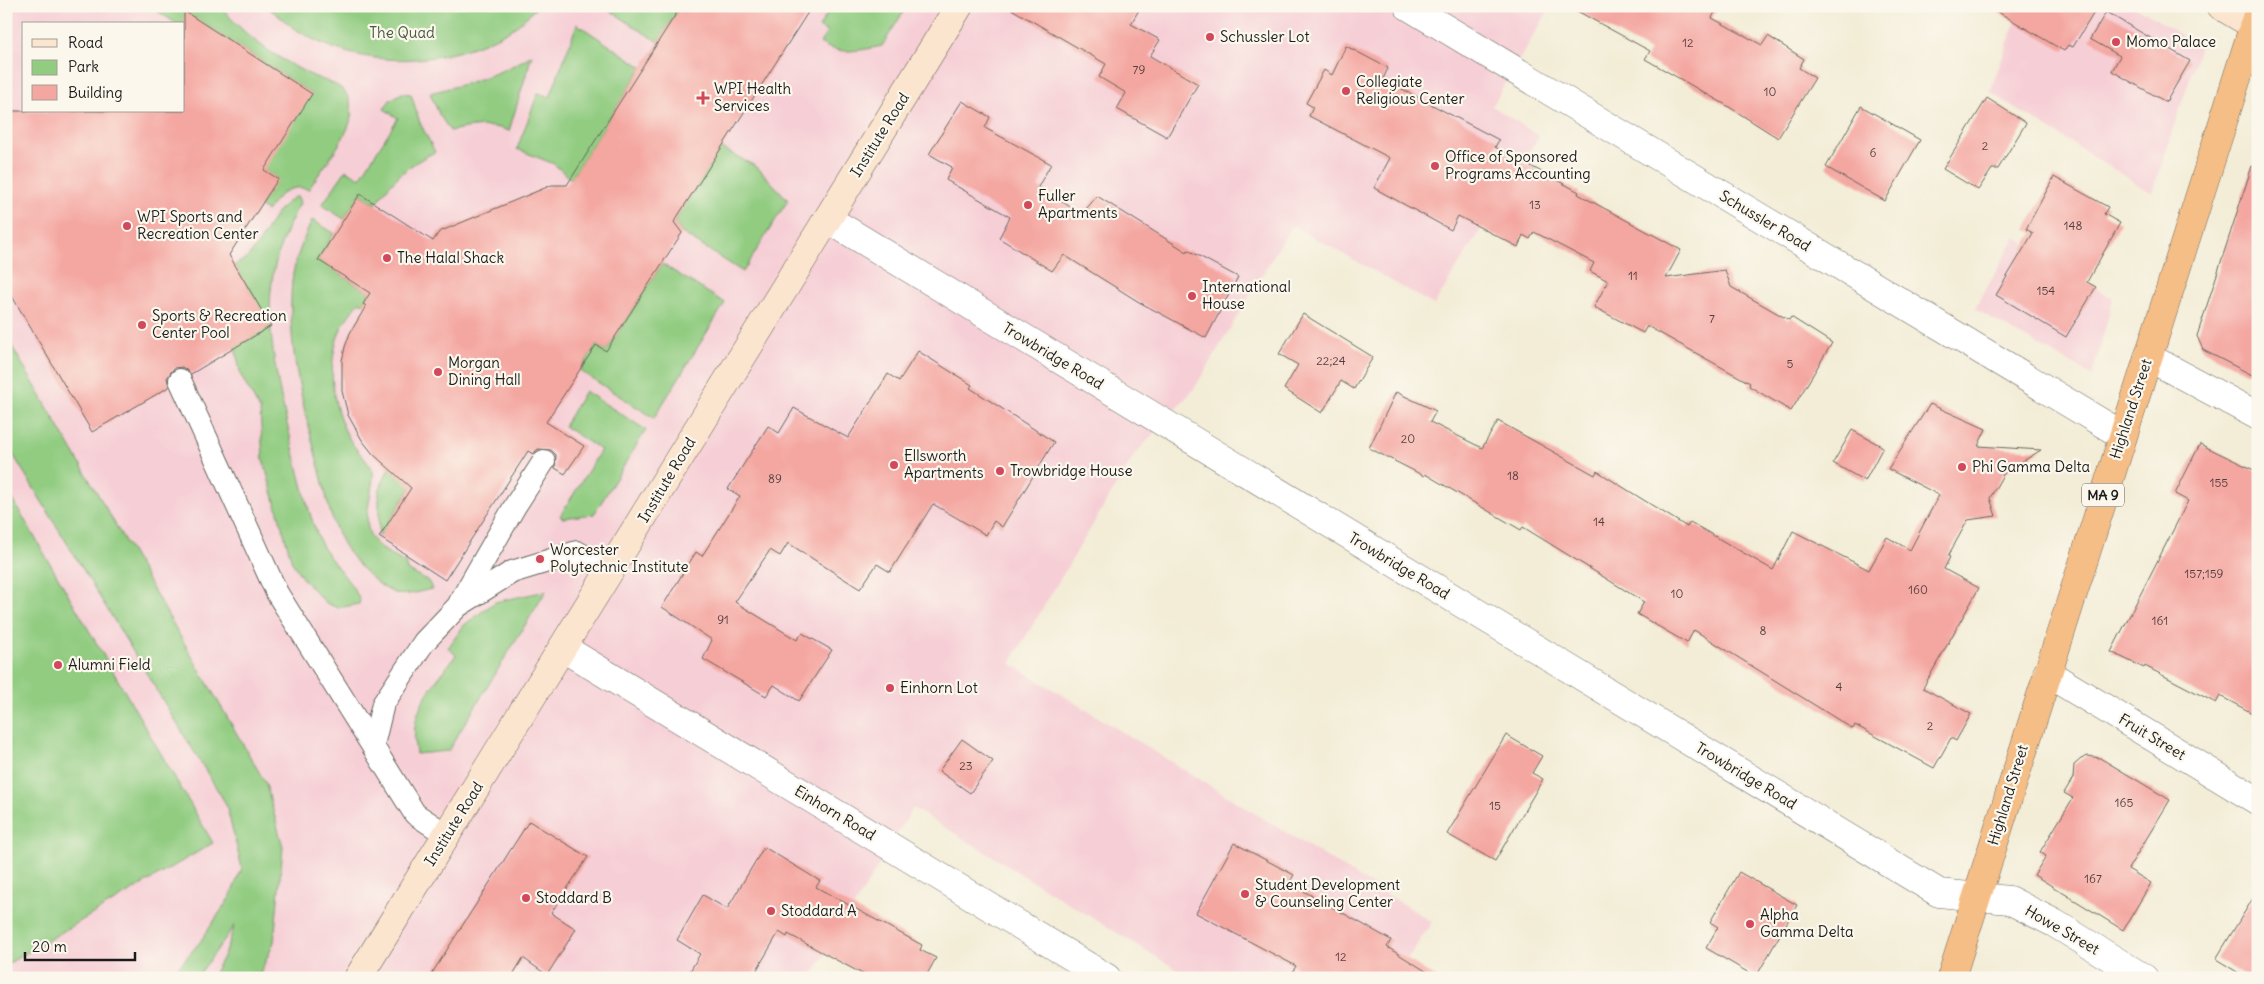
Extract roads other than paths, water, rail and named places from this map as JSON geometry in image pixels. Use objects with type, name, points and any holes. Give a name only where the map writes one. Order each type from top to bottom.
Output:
[{"type":"highway","name":"Highland Street","points":[[1950,978],[2122,435],[2256,22]]},
{"type":"street","name":"Institute Road","points":[[358,978],[611,572],[959,6]]},
{"type":"street","name":"Schussler Road","points":[[1408,6],[2122,435]]},
{"type":"street","points":[[2221,6],[2256,22]]},
{"type":"street","name":"Trowbridge Road","points":[[828,219],[1939,893],[1976,897]]},
{"type":"street","points":[[2148,357],[2258,416]]},
{"type":"street","name":"Einhorn Road","points":[[563,648],[1107,978]]},
{"type":"street","name":"Fruit Street","points":[[2047,673],[2258,801]]},
{"type":"street","name":"Howe Street","points":[[1976,897],[2009,900],[2054,923],[2144,978]]},
{"type":"lane","points":[[180,380],[277,593],[415,814],[447,835]]},
{"type":"lane","points":[[373,745],[384,704],[424,642],[458,606],[515,506],[544,461]]},
{"type":"lane","points":[[458,606],[512,572],[577,552],[611,572]]},
{"type":"place","name":"Schussler Lot","points":[[1210,37]]},
{"type":"place","name":"Momo Palace","points":[[2116,42]]},
{"type":"place","name":"Collegiate Religious Center","points":[[1346,91]]},
{"type":"place","name":"WPI Health Services","points":[[703,98]]},
{"type":"place","name":"Office of Sponsored Programs Accounting","points":[[1435,166]]},
{"type":"place","name":"Fuller Apartments","points":[[1028,205]]},
{"type":"place","name":"WPI Sports and Recreation Center","points":[[127,226]]},
{"type":"place","name":"The Halal Shack","points":[[387,258]]},
{"type":"place","name":"International House","points":[[1192,296]]},
{"type":"place","name":"Sports & Recreation Center Pool","points":[[142,325]]},
{"type":"place","name":"Morgan Dining Hall","points":[[438,372]]},
{"type":"place","name":"Ellsworth Apartments","points":[[894,465]]},
{"type":"place","name":"Phi Gamma Delta","points":[[1962,467]]},
{"type":"place","name":"Trowbridge House","points":[[1000,471]]},
{"type":"place","name":"Worcester Polytechnic Institute","points":[[540,559]]},
{"type":"place","name":"Alumni Field","points":[[58,665]]},
{"type":"place","name":"Einhorn Lot","points":[[890,688]]},
{"type":"place","name":"Student Development & Counseling Center","points":[[1245,894]]},
{"type":"place","name":"Stoddard B","points":[[526,898]]},
{"type":"place","name":"Stoddard A","points":[[771,911]]},
{"type":"place","name":"Alpha Gamma Delta","points":[[1750,924]]},
{"type":"park label","name":"The Quad","points":[[402,33]]}]
